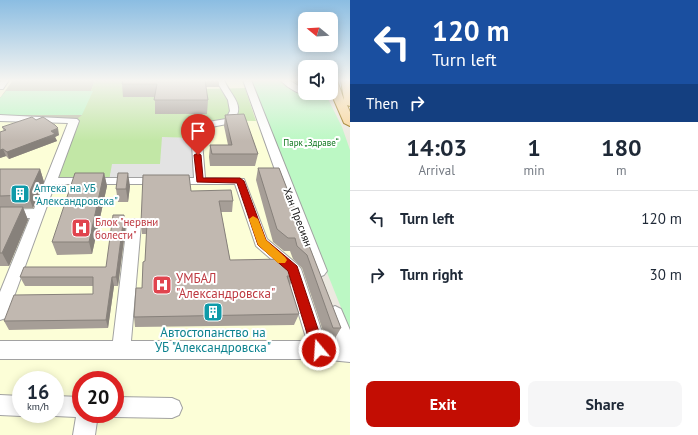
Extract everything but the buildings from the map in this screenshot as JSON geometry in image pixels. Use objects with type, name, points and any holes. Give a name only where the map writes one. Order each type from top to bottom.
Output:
[{"type":"main road","points":[[339,100],[350,123]]},
{"type":"street","points":[[200,180],[196,127],[229,121],[234,114],[232,100]]},
{"type":"street","name":"Хан Пресиян","points":[[255,100],[323,282]]},
{"type":"street","points":[[0,118],[74,121],[0,313]]},
{"type":"street","points":[[38,177],[52,179],[240,181],[261,242],[293,269],[319,350]]},
{"type":"street","points":[[0,214],[39,213]]},
{"type":"street","points":[[121,350],[134,224]]},
{"type":"street","points":[[0,350],[319,350],[350,352],[332,304]]},
{"type":"street","points":[[0,405],[12,406]]},
{"type":"street","points":[[124,407],[172,408]]},
{"type":"street","points":[[84,435],[86,423]]},
{"type":"shaded area","name":"УМБАЛ \"Александровска\"","points":[[0,100],[255,100],[350,353],[350,435],[0,435]]},
{"type":"shaded area","points":[[0,100],[88,100],[85,108],[106,120],[73,121],[0,116]]},
{"type":"shaded area","points":[[162,137],[197,138],[200,180],[109,181],[112,164],[160,164]]},
{"type":"green space","points":[[0,100],[89,100],[82,115],[0,115]]},
{"type":"green space","points":[[87,100],[249,100],[256,121],[196,120],[197,138],[160,164],[113,164],[109,181],[51,181],[74,121],[82,115]]},
{"type":"green space","name":"Парк „Здраве“","points":[[258,100],[329,100],[342,127],[350,150],[350,330]]},
{"type":"slow traffic","points":[[253,219],[261,242],[282,260]]},
{"type":"place","name":"Аптека на УБ \"Александровска\"","points":[[20,194]]},
{"type":"place","name":"Блок \"нервни болести\"","points":[[81,228]]},
{"type":"place","name":"УМБАЛ \"Александровска\"","points":[[162,285]]},
{"type":"place","name":"Автостопанство на УБ \"Александровска\"","points":[[213,312]]},
{"type":"route","points":[[198,155],[200,180],[240,181],[261,242],[293,269],[319,350]]}]
